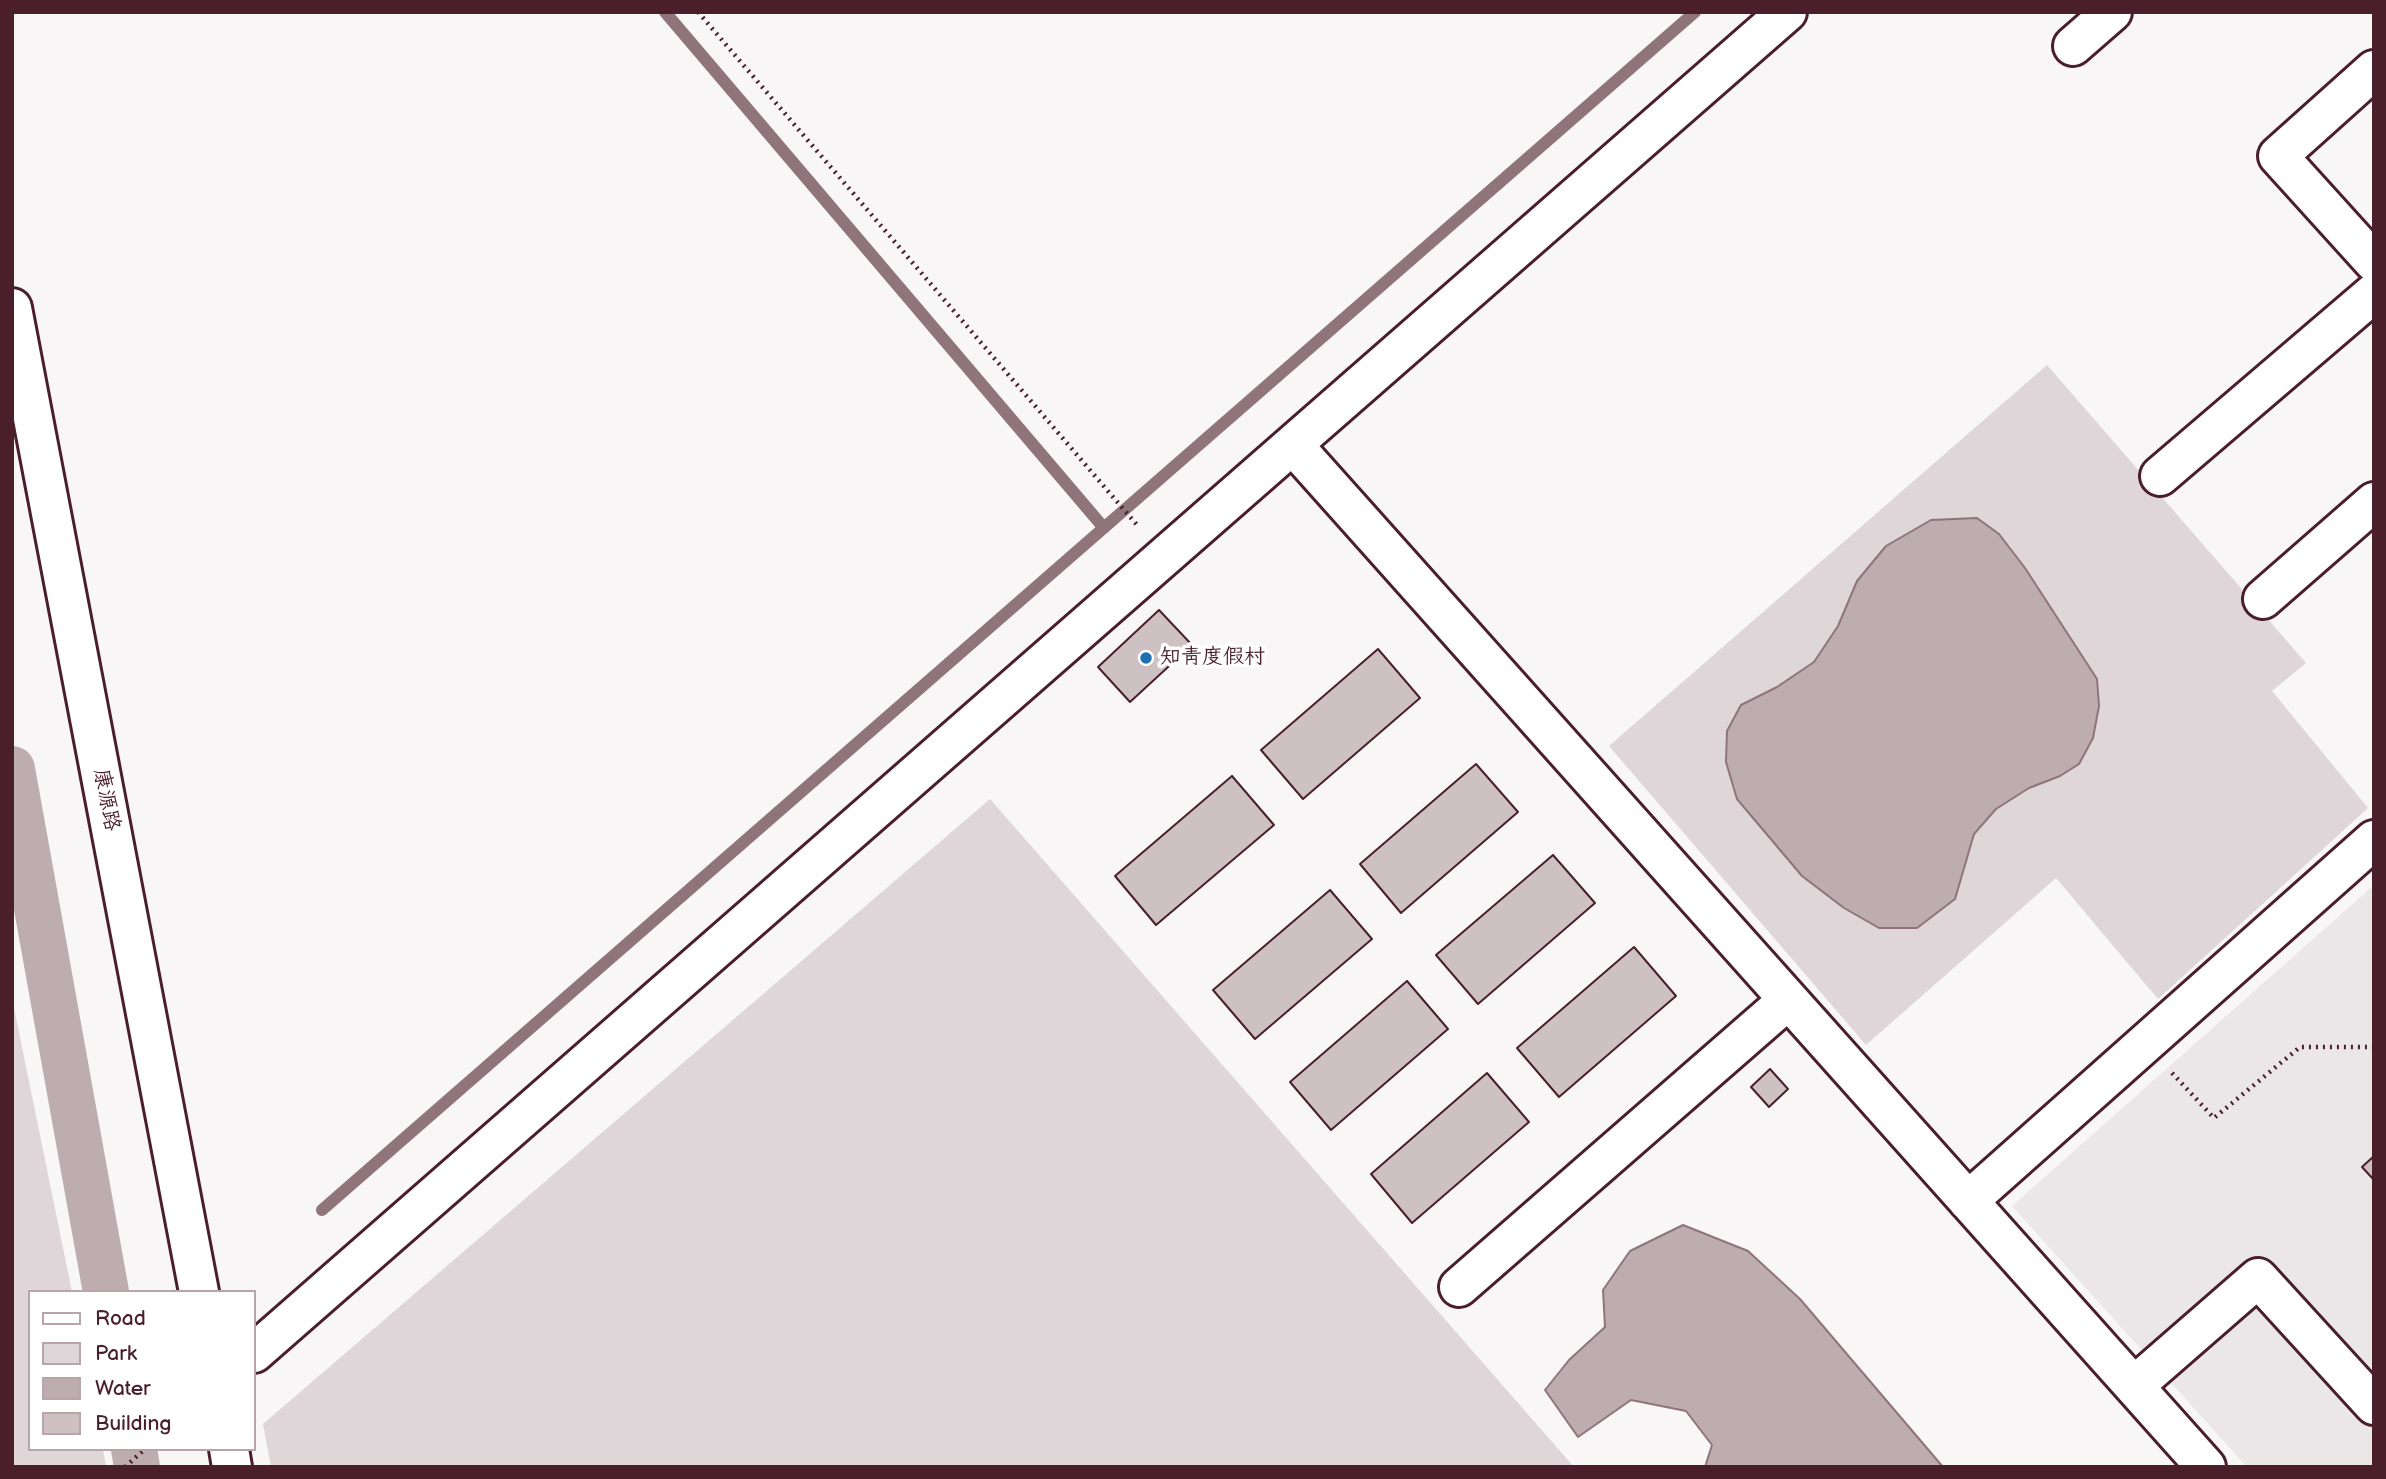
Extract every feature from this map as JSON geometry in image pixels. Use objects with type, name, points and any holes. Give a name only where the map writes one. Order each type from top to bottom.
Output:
[{"type":"street","points":[[256,1351],[1787,12]]},
{"type":"street","points":[[2073,46],[2112,12]]},
{"type":"street","points":[[2374,70],[2278,156],[2374,262]]},
{"type":"street","points":[[2160,476],[2374,293]]},
{"type":"street","name":"康源路","points":[[12,309],[199,1290]]},
{"type":"street","points":[[1293,445],[2206,1467]]},
{"type":"street","points":[[2263,599],[2374,502]]},
{"type":"street","points":[[1968,1201],[2374,840]]},
{"type":"street","points":[[1459,1287],[1788,1000]]},
{"type":"street","points":[[2134,1386],[2258,1278],[2374,1405]]},
{"type":"path","points":[[698,12],[1138,526]]},
{"type":"path","points":[[2145,1044],[2214,1118],[2300,1046],[2374,1047]]},
{"type":"path","points":[[125,1467],[143,1451]]},
{"type":"shaded area","points":[[2374,885],[2374,1467],[2247,1467],[2012,1206]]},
{"type":"green space","points":[[2047,365],[2306,663],[2272,691],[2368,808],[2158,999],[2056,878],[1866,1045],[1609,746]]},
{"type":"green space","points":[[990,799],[1574,1467],[271,1467],[263,1424]]},
{"type":"green space","points":[[12,998],[72,1290],[28,1290],[28,1451],[103,1451],[106,1467],[12,1467]]},
{"type":"water","points":[[1977,518],[1999,534],[2025,568],[2097,679],[2099,706],[2093,738],[2079,764],[2060,776],[2029,788],[1996,809],[1974,834],[1955,899],[1917,928],[1879,928],[1844,908],[1802,876],[1737,799],[1726,762],[1727,731],[1741,705],[1777,687],[1814,662],[1838,626],[1857,581],[1886,546],[1931,520]]},
{"type":"water","points":[[1683,1225],[1748,1251],[1800,1299],[1943,1467],[1705,1467],[1712,1445],[1686,1411],[1631,1400],[1578,1437],[1545,1390],[1569,1360],[1605,1327],[1603,1290],[1630,1251]]},
{"type":"building","points":[[1159,610],[1192,645],[1130,702],[1098,667]]},
{"type":"building","points":[[1378,649],[1420,698],[1303,799],[1261,750]]},
{"type":"building","points":[[1476,764],[1518,812],[1401,913],[1360,864]]},
{"type":"building","points":[[1232,776],[1274,825],[1156,925],[1115,876]]},
{"type":"building","points":[[1553,855],[1595,903],[1478,1004],[1436,955]]},
{"type":"building","points":[[1330,890],[1372,939],[1255,1039],[1213,990]]},
{"type":"building","points":[[1634,947],[1676,996],[1559,1097],[1517,1048]]},
{"type":"building","points":[[1407,981],[1448,1029],[1331,1130],[1290,1082]]},
{"type":"building","points":[[1770,1069],[1788,1089],[1769,1107],[1751,1087]]},
{"type":"building","points":[[1487,1073],[1529,1122],[1412,1223],[1371,1174]]},
{"type":"building","points":[[2374,1156],[2374,1180],[2362,1167]]},
{"type":"waterway","points":[[665,12],[1104,528]]},
{"type":"waterway","points":[[322,1210],[1695,12]]},
{"type":"waterway","points":[[12,769],[106,1290]]},
{"type":"waterway","points":[[134,1451],[137,1467]]},
{"type":"place","name":"知青度假村","points":[[1146,658]]}]
